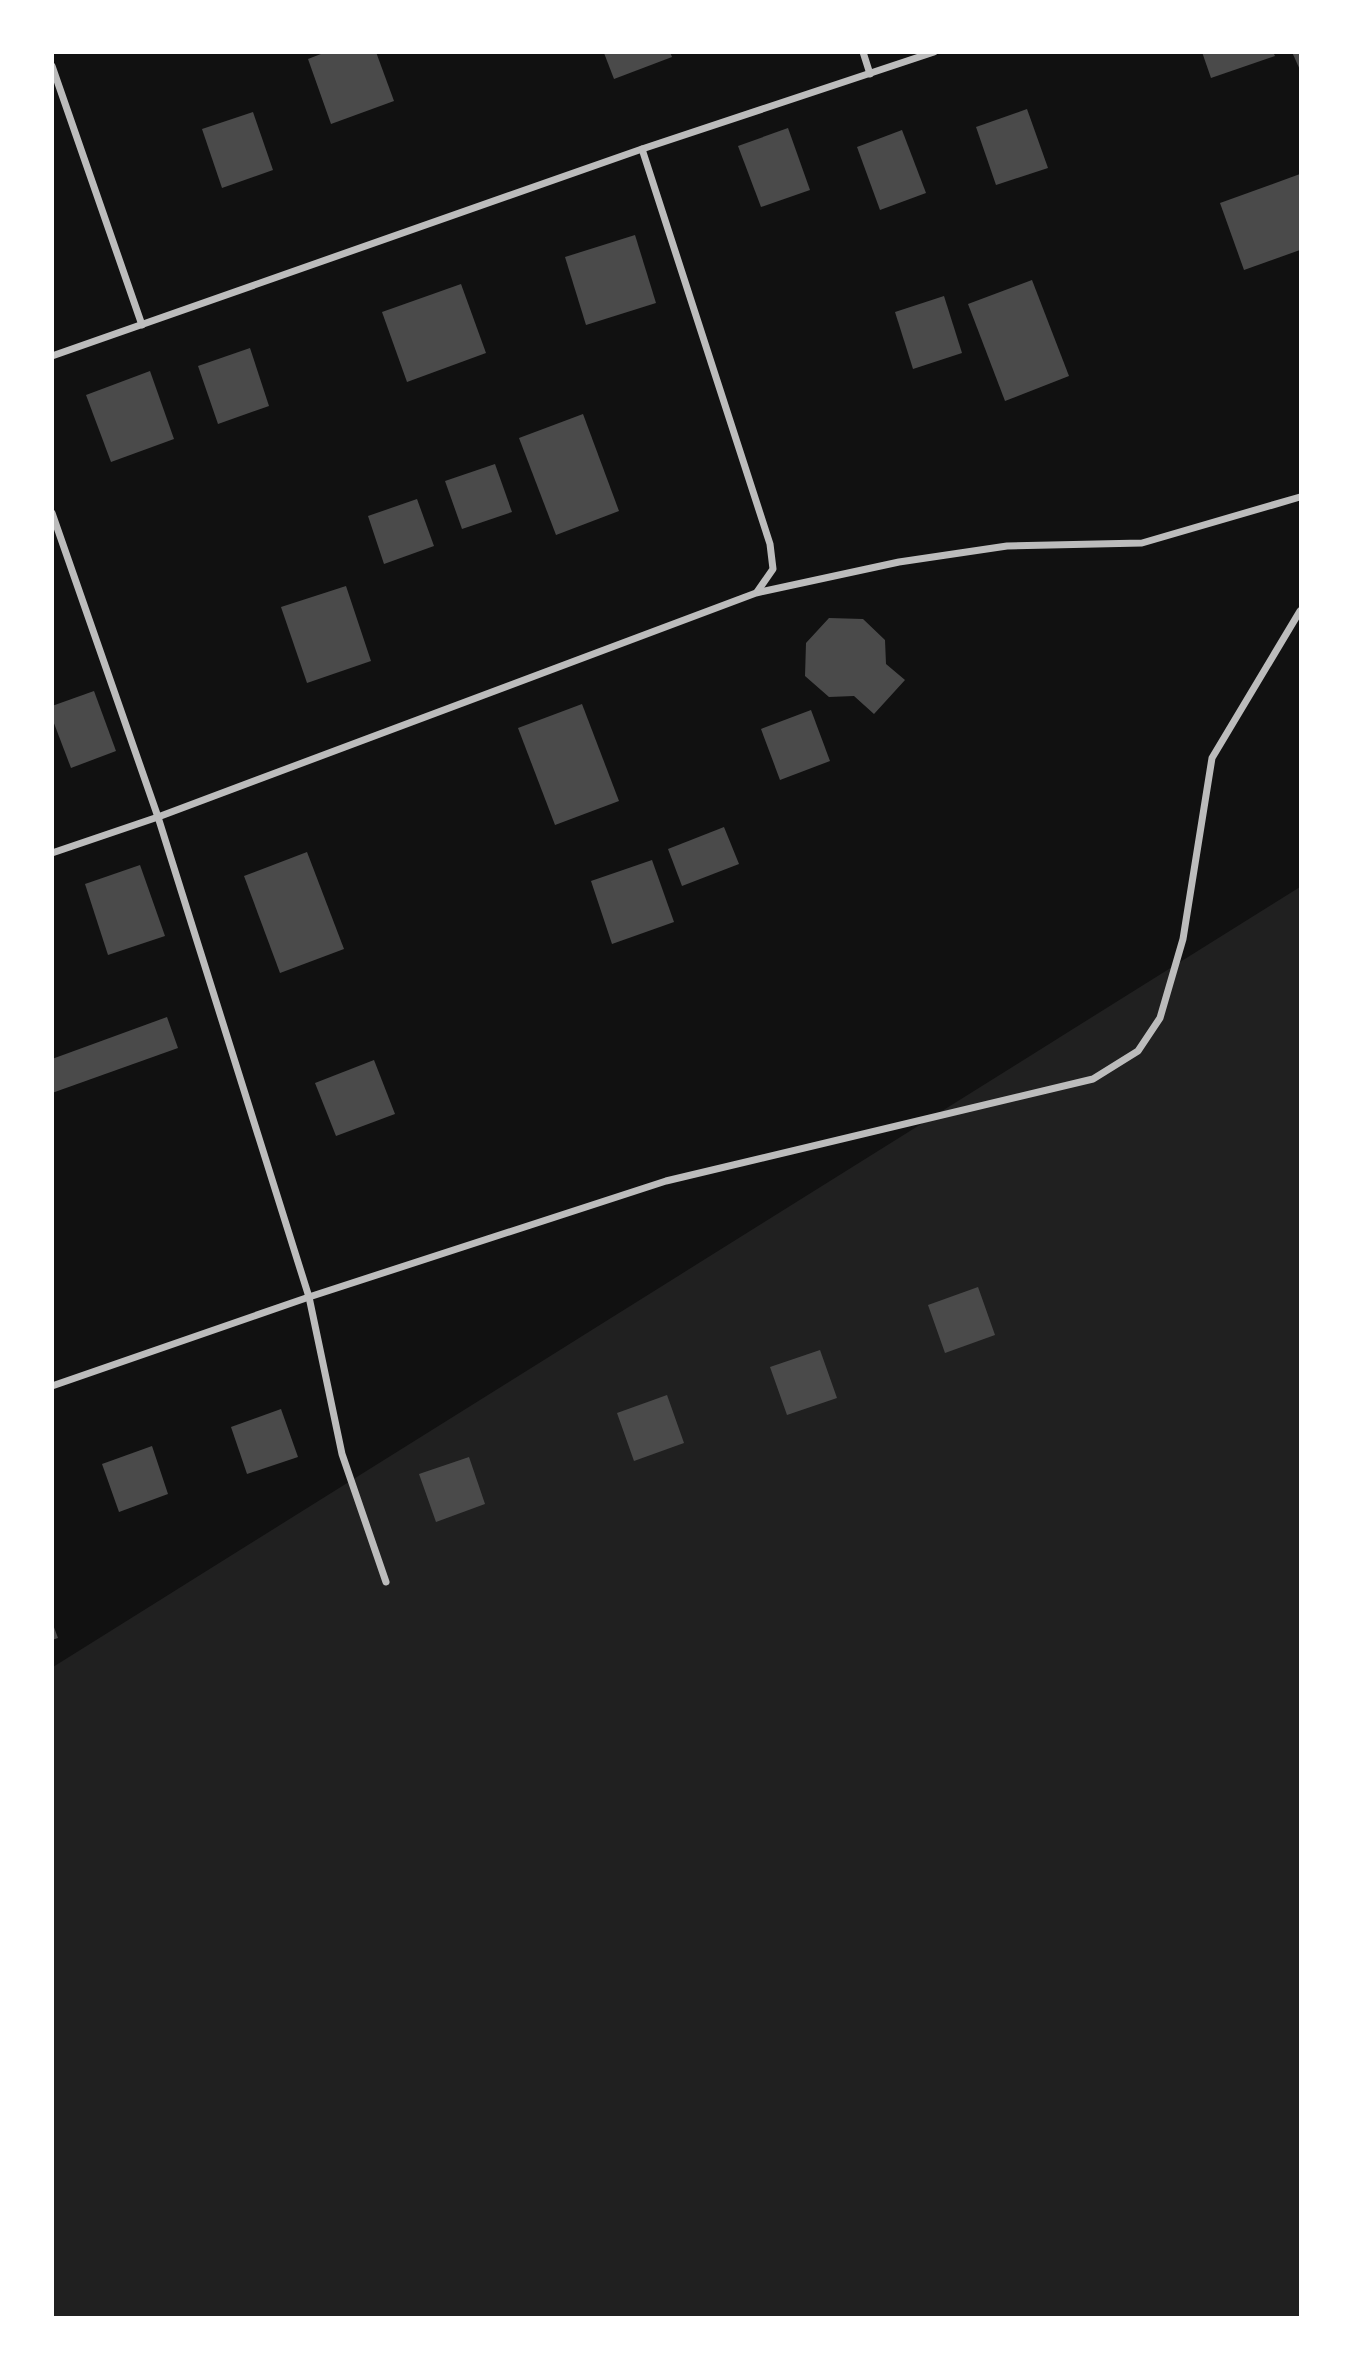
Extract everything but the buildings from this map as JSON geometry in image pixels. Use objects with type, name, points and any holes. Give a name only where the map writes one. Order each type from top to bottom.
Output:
[{"type":"street","points":[[863,52],[870,74]]},
{"type":"street","points":[[52,356],[642,149],[934,52]]},
{"type":"street","points":[[52,66],[142,325]]},
{"type":"street","points":[[642,149],[770,544],[773,569],[757,593]]},
{"type":"street","points":[[52,853],[158,817],[757,593],[899,562],[1007,546],[1142,543],[1300,497]]},
{"type":"street","points":[[52,513],[158,817],[310,1297],[342,1454],[386,1581]]},
{"type":"street","points":[[52,1386],[310,1297],[666,1181],[1093,1079],[1138,1051],[1160,1018],[1183,939],[1212,758],[1300,611]]},
{"type":"shaded area","points":[[1300,887],[1300,2317],[53,2318],[53,1667]]}]
